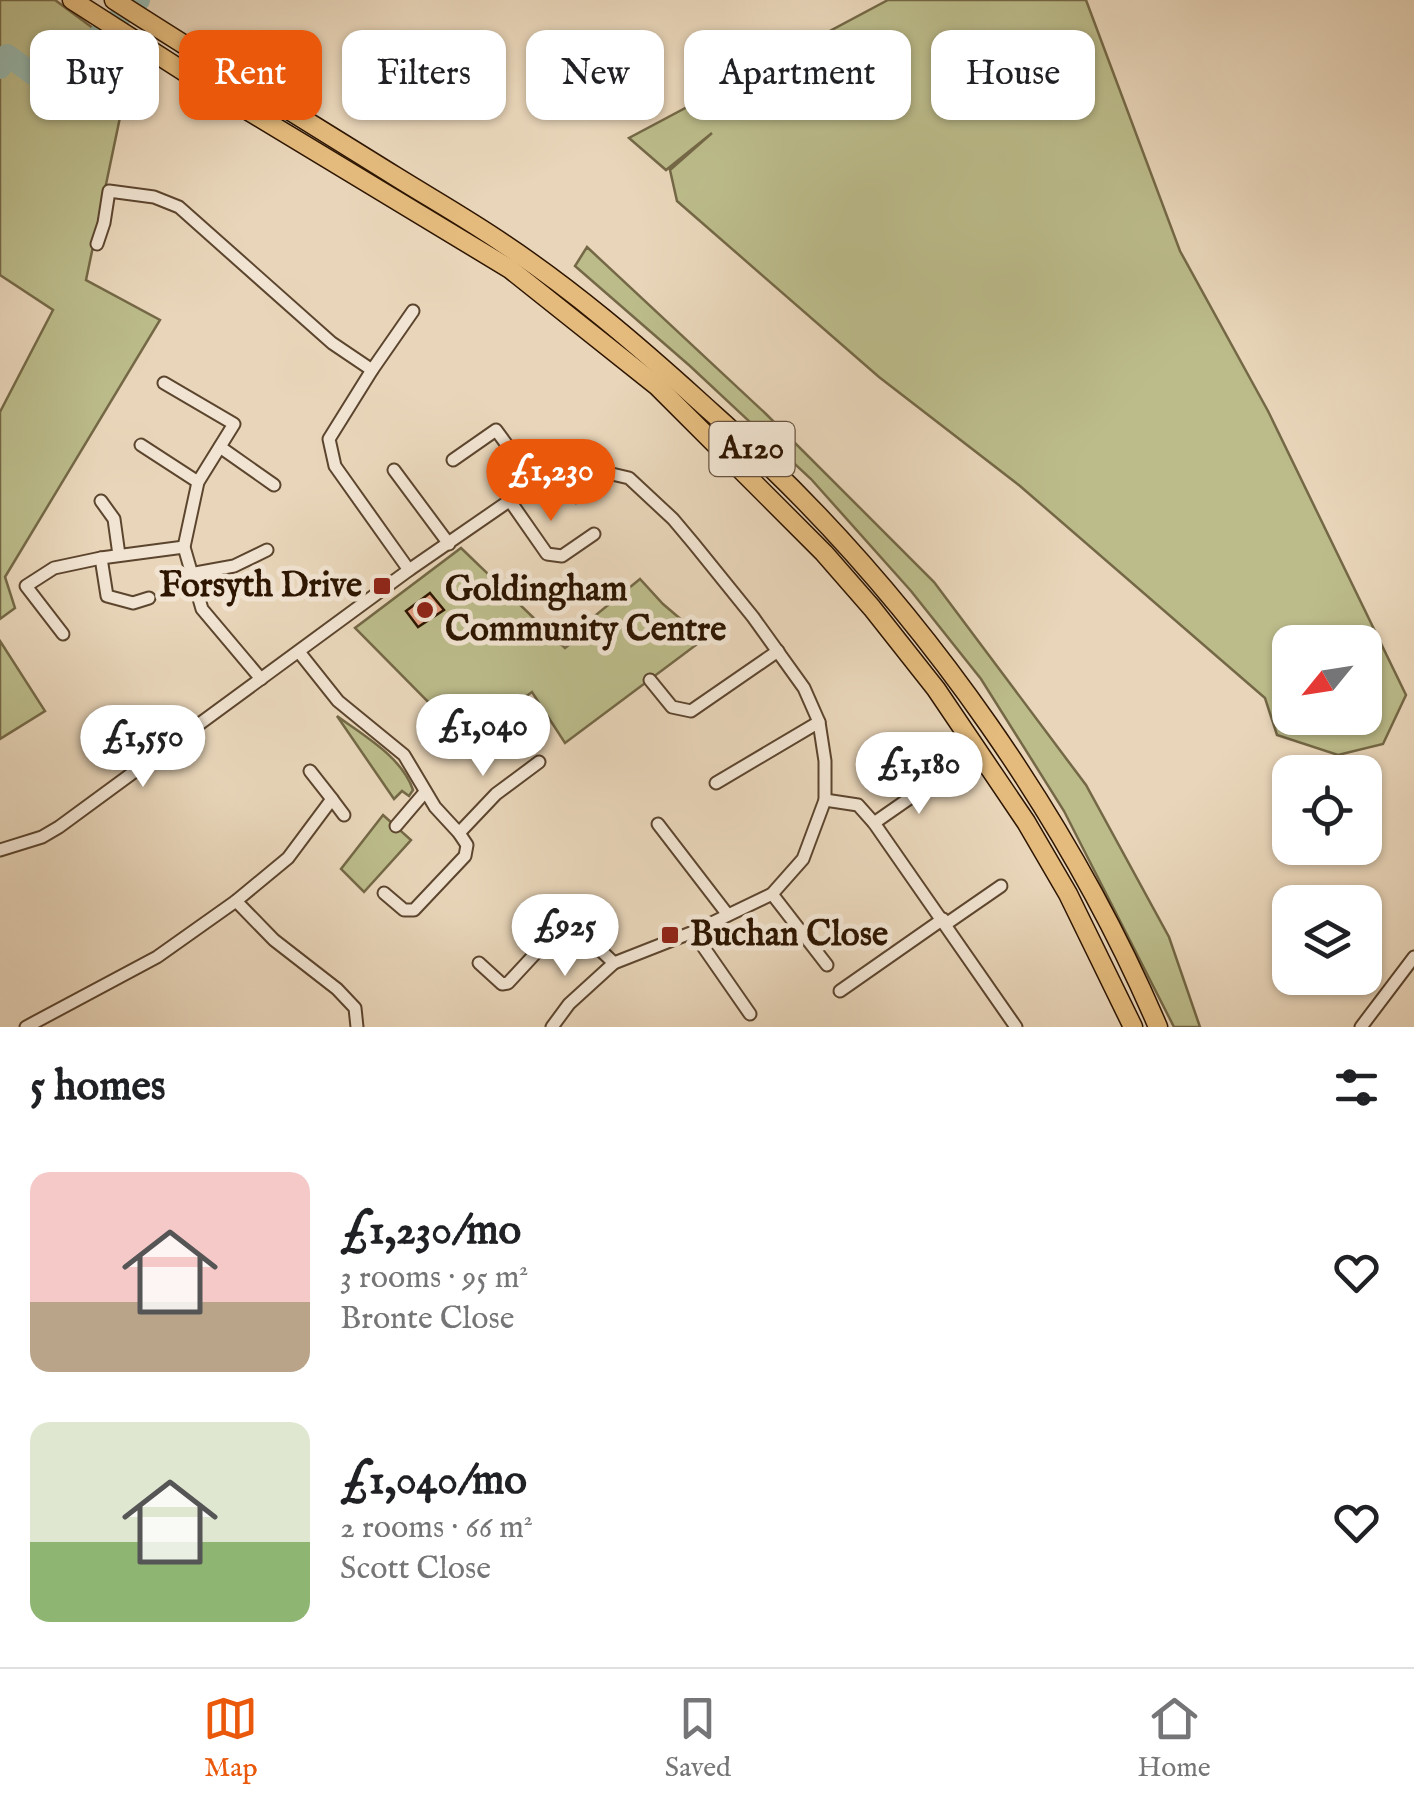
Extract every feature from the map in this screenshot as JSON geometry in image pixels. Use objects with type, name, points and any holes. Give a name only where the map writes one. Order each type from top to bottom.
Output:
[{"type":"highway","name":"A120","points":[[114,0],[506,245],[632,340],[766,462],[888,594],[1002,744],[1056,828],[1098,904],[1158,1027]]},
{"type":"highway","name":"A120","points":[[77,3],[510,269],[657,386],[824,553],[936,689],[1026,822],[1068,894],[1133,1027]]},
{"type":"street","points":[[98,244],[109,191],[154,196],[178,207],[332,343],[372,370]]},
{"type":"street","points":[[409,570],[335,466],[329,440],[414,311]]},
{"type":"street","points":[[164,383],[234,424],[198,482],[184,547],[202,608],[261,679]]},
{"type":"street","points":[[453,460],[496,430],[534,483]]},
{"type":"street","points":[[141,445],[198,482]]},
{"type":"street","points":[[220,447],[274,485]]},
{"type":"street","points":[[394,470],[449,544]]},
{"type":"street","points":[[0,850],[42,838],[59,827],[534,483],[570,473],[599,471],[629,478],[674,519],[744,605],[804,688],[819,722],[825,800],[802,859],[772,894],[693,932],[614,963],[569,1004],[552,1027]]},
{"type":"street","points":[[510,501],[546,554],[562,556],[594,534]]},
{"type":"street","points":[[101,502],[114,519],[120,555]]},
{"type":"street","points":[[63,634],[26,586],[54,568],[184,547]]},
{"type":"street","points":[[190,574],[234,566],[267,550]]},
{"type":"street","points":[[101,558],[107,596],[133,603],[149,598]]},
{"type":"street","points":[[650,680],[672,707],[691,711],[778,651]]},
{"type":"street","points":[[299,652],[338,701],[404,755],[435,808],[467,845],[465,856],[414,910],[404,910],[384,893]]},
{"type":"street","points":[[716,783],[819,722]]},
{"type":"street","points":[[459,833],[496,794],[539,762]]},
{"type":"street","points":[[310,771],[344,815]]},
{"type":"street","points":[[874,822],[940,777]]},
{"type":"street","points":[[396,826],[424,792]]},
{"type":"street","points":[[26,1027],[157,957],[236,900],[288,858],[332,800]]},
{"type":"street","points":[[825,800],[858,805],[874,822],[1011,1025]]},
{"type":"street","points":[[658,824],[728,915]]},
{"type":"street","points":[[840,991],[1001,886]]},
{"type":"street","points":[[772,894],[828,965]]},
{"type":"street","points":[[236,900],[274,940],[337,989],[355,1008],[357,1027]]},
{"type":"street","points":[[479,963],[502,984],[508,983],[558,929],[576,927],[614,963]]},
{"type":"street","points":[[693,932],[750,1014]]},
{"type":"street","points":[[1362,1027],[1414,957]]},
{"type":"green space","points":[[0,0],[55,0],[95,30],[30,30],[30,120],[119,120],[86,280],[160,320],[5,577],[15,608],[0,619],[0,412],[53,310],[0,275]]},
{"type":"green space","points":[[888,0],[1086,0],[1180,251],[1268,411],[1372,625],[1272,625],[1272,720],[1265,698],[1020,486],[879,377],[677,201],[670,170],[712,133],[666,170],[629,138],[684,109],[684,120],[911,120],[911,30],[832,30]]},
{"type":"green space","points":[[587,247],[766,414],[934,582],[1086,785],[1169,937],[1200,1027],[1174,1027],[1064,811],[981,679],[911,591],[811,479],[575,266]]},
{"type":"green space","points":[[605,482],[576,503],[561,483]]},
{"type":"green space","points":[[461,548],[565,648],[586,631],[586,623],[640,579],[704,639],[565,743],[532,692],[455,750],[454,728],[355,628]]},
{"type":"green space","points":[[0,641],[45,711],[0,739]]},
{"type":"green space","points":[[1382,646],[1406,695],[1383,744],[1338,755],[1277,735],[1382,735]]},
{"type":"green space","points":[[337,716],[400,767],[413,790],[409,796],[402,791],[394,799]]},
{"type":"green space","points":[[383,815],[411,840],[364,892],[341,869]]},
{"type":"building","name":"Goldingham Community Centre","points":[[430,593],[444,610],[418,627],[406,611]]},
{"type":"waterway","points":[[0,68],[7,55],[33,74],[77,55],[139,0]]},
{"type":"place","name":"Forsyth Drive","points":[[382,586]]},
{"type":"place","name":"Goldingham Community Centre","points":[[425,610]]},
{"type":"place","name":"Buchan Close","points":[[670,935]]}]
